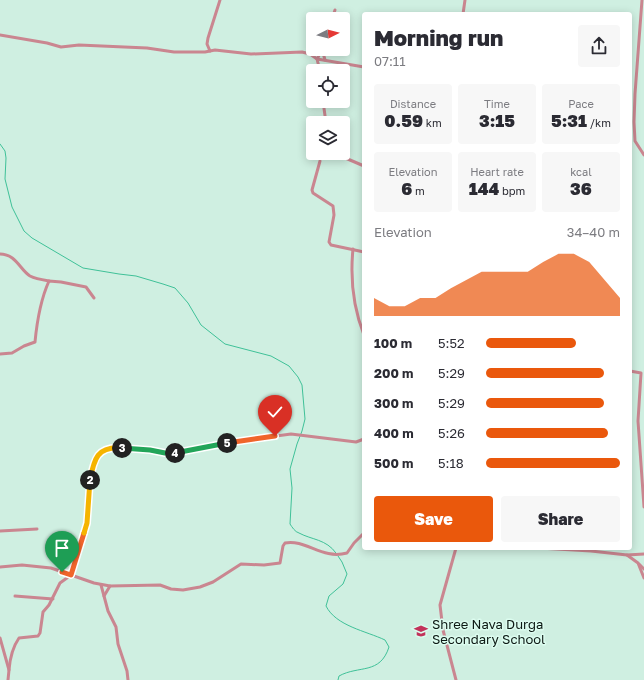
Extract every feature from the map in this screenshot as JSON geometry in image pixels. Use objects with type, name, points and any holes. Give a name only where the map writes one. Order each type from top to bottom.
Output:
[{"type":"street","points":[[210,51],[208,38],[220,0]]},
{"type":"street","points":[[463,12],[465,0]]},
{"type":"street","points":[[642,0],[634,122],[635,141],[644,155]]},
{"type":"street","points":[[0,35],[47,43],[61,47],[79,45],[147,48],[174,52],[210,51],[251,54],[302,52],[310,54],[317,59],[362,67]]},
{"type":"street","points":[[318,64],[317,59],[319,56]]},
{"type":"street","points":[[350,160],[362,165]]},
{"type":"street","points":[[320,161],[312,190],[313,193],[333,206],[334,215],[329,242],[334,246],[362,251]]},
{"type":"street","points":[[353,249],[351,275],[353,295],[356,313],[362,330]]},
{"type":"street","points":[[0,254],[5,254],[16,261],[29,276],[41,280],[86,287],[94,298]]},
{"type":"street","points":[[0,354],[12,353],[35,342],[42,298],[49,281]]},
{"type":"street","points":[[632,371],[642,373],[638,421],[644,507]]},
{"type":"street","points":[[8,680],[10,658],[14,645],[19,638],[38,636],[40,633],[43,612],[60,583],[71,575],[87,523],[89,486],[94,462],[97,456],[107,448],[136,449],[165,453],[183,452],[204,446],[291,434],[356,442],[362,440]]},
{"type":"street","points":[[0,531],[36,529]]},
{"type":"street","points":[[0,567],[22,564],[51,568],[101,585],[160,585],[171,589],[183,590],[200,587],[213,582],[241,564],[264,565],[280,563],[283,546],[285,543],[290,542],[330,555],[340,554],[347,553],[362,535]]},
{"type":"street","points":[[455,550],[440,605],[443,630],[456,680]]},
{"type":"street","points":[[574,550],[626,555],[644,554]]},
{"type":"street","points":[[626,555],[644,569]]},
{"type":"street","points":[[638,563],[644,578]]},
{"type":"street","points":[[101,585],[108,611],[116,627],[118,644],[127,671],[128,680]]},
{"type":"street","points":[[104,596],[110,586]]},
{"type":"street","points":[[15,596],[52,599]]},
{"type":"street","points":[[0,639],[9,670]]},
{"type":"waterway","points":[[0,144],[5,151],[5,179],[12,207],[24,231],[32,238],[83,268],[136,276],[175,288],[188,303],[201,325],[225,344],[271,356],[289,366],[298,377],[302,385],[305,419],[290,469],[292,488],[290,524],[296,532],[323,542],[332,548],[336,553]]},
{"type":"waterway","points":[[338,556],[347,574],[343,584],[329,596],[326,606],[331,613],[344,623],[385,640],[389,647],[385,656],[374,666],[339,676],[338,680]]},
{"type":"place","name":"Shree Nava Durga Secondary School","points":[[421,631]]},
{"type":"route","points":[[62,572],[71,575],[87,523],[89,486],[94,462],[97,456],[107,448],[150,450],[165,453],[183,452],[204,446],[275,436]]}]
